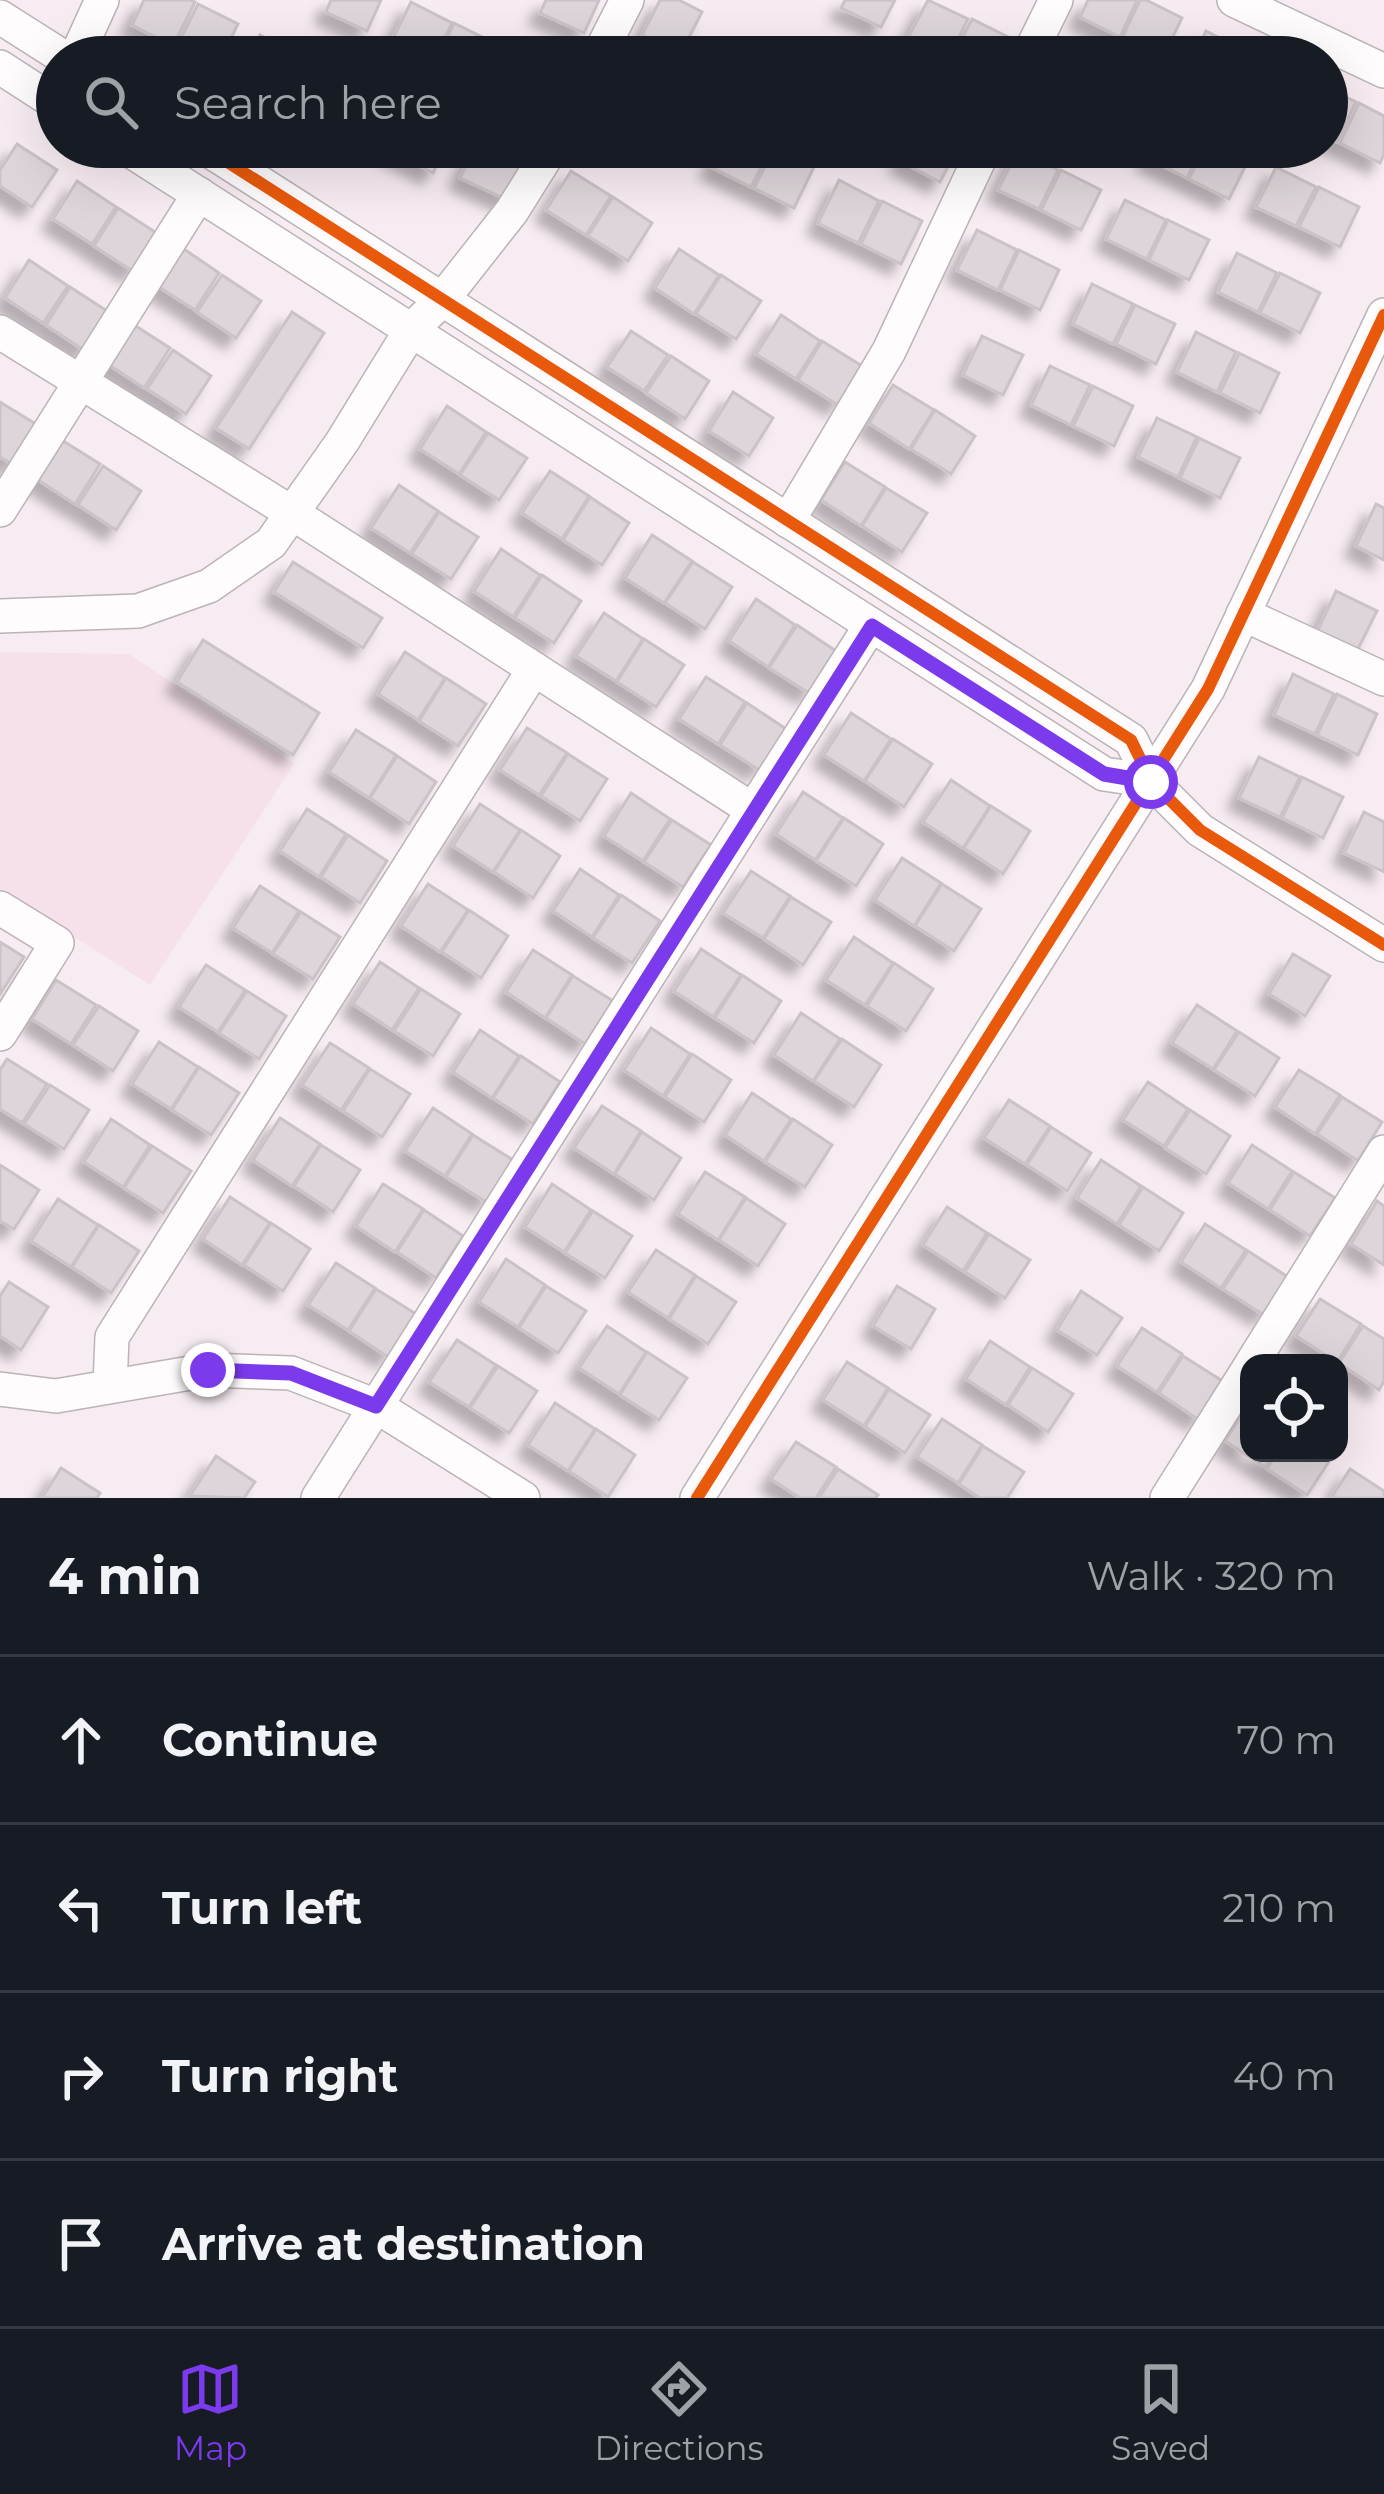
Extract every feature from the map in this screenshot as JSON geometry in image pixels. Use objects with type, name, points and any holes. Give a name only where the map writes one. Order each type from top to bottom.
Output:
[{"type":"street","points":[[86,36],[102,0]]},
{"type":"street","points":[[609,36],[627,0]]},
{"type":"street","points":[[1038,36],[1055,0]]},
{"type":"street","points":[[1234,0],[1310,36]]},
{"type":"street","points":[[0,17],[36,40]]},
{"type":"street","points":[[1348,54],[1384,71]]},
{"type":"street","points":[[0,67],[36,90]]},
{"type":"street","points":[[158,168],[1104,774],[1151,782]]},
{"type":"street","points":[[237,168],[1131,740],[1151,782],[1201,830],[1384,945]]},
{"type":"street","points":[[0,616],[138,611],[208,586],[272,543],[411,331],[442,300],[512,211],[539,168]]},
{"type":"street","points":[[788,520],[890,351],[975,168]]},
{"type":"street","points":[[0,510],[199,194]]},
{"type":"street","points":[[697,1498],[1208,689],[1384,315]]},
{"type":"street","points":[[0,332],[754,810]]},
{"type":"street","points":[[1244,614],[1384,679]]},
{"type":"street","points":[[318,1498],[872,626]]},
{"type":"street","points":[[110,1386],[112,1337],[534,669]]},
{"type":"street","points":[[0,908],[58,944],[0,1034]]},
{"type":"street","points":[[1257,1354],[1384,1152]]},
{"type":"street","points":[[0,1389],[56,1396],[208,1370],[291,1373],[376,1406],[523,1498]]},
{"type":"street","points":[[1168,1498],[1240,1381]]},
{"type":"shaded area","points":[[0,652],[129,654],[294,764],[150,985],[0,890]]},
{"type":"building","points":[[144,0],[195,2],[178,36],[153,36],[132,25]]},
{"type":"building","points":[[331,0],[381,0],[367,31],[326,12]]},
{"type":"building","points":[[546,0],[599,0],[584,33],[540,13]]},
{"type":"building","points":[[660,0],[679,0],[702,12],[690,36],[642,35]]},
{"type":"building","points":[[845,0],[895,0],[881,27],[841,8]]},
{"type":"building","points":[[928,0],[968,19],[960,36],[909,36]]},
{"type":"building","points":[[1088,0],[1137,0],[1120,36],[1080,17]]},
{"type":"building","points":[[1140,0],[1182,18],[1173,36],[1123,36]]},
{"type":"building","points":[[411,2],[452,23],[446,36],[394,36]]},
{"type":"building","points":[[198,4],[238,24],[232,36],[182,36]]},
{"type":"building","points":[[972,19],[1006,36],[963,36]]},
{"type":"building","points":[[454,23],[480,36],[448,36]]},
{"type":"building","points":[[1359,103],[1384,116],[1380,163],[1348,147],[1348,126]]},
{"type":"building","points":[[17,144],[36,156],[36,168],[57,170],[32,207],[0,186],[0,170]]},
{"type":"building","points":[[465,168],[525,168],[510,201],[460,178]]},
{"type":"building","points":[[713,168],[760,168],[751,187]]},
{"type":"building","points":[[764,168],[814,168],[794,208],[754,188]]},
{"type":"building","points":[[913,168],[947,168],[940,182]]},
{"type":"building","points":[[1009,168],[1058,170],[1039,209],[998,190]]},
{"type":"building","points":[[1167,168],[1192,168],[1187,178]]},
{"type":"building","points":[[1194,168],[1244,168],[1229,199],[1189,179]]},
{"type":"building","points":[[1276,168],[1316,187],[1296,226],[1256,207]]},
{"type":"building","points":[[1061,170],[1101,190],[1081,230],[1041,210]]},
{"type":"building","points":[[571,171],[611,196],[586,235],[546,210]]},
{"type":"building","points":[[839,180],[879,201],[858,243],[818,223]]},
{"type":"building","points":[[77,181],[116,207],[92,244],[53,219]]},
{"type":"building","points":[[1319,187],[1359,207],[1340,247],[1299,227]]},
{"type":"building","points":[[613,197],[652,223],[628,261],[588,236]]},
{"type":"building","points":[[1125,200],[1166,220],[1147,259],[1106,239]]},
{"type":"building","points":[[882,201],[922,221],[901,264],[861,244]]},
{"type":"building","points":[[118,208],[158,234],[134,272],[94,246]]},
{"type":"building","points":[[1168,220],[1209,240],[1189,280],[1149,260]]},
{"type":"building","points":[[977,230],[1017,250],[998,290],[957,270]]},
{"type":"building","points":[[181,247],[219,273],[195,310],[156,285]]},
{"type":"building","points":[[679,249],[719,275],[694,314],[655,288]]},
{"type":"building","points":[[1019,250],[1059,270],[1040,310],[1000,290]]},
{"type":"building","points":[[1237,253],[1277,273],[1258,312],[1218,292]]},
{"type":"building","points":[[29,260],[68,286],[43,323],[5,298]]},
{"type":"building","points":[[1280,273],[1320,293],[1300,333],[1260,313]]},
{"type":"building","points":[[222,275],[261,301],[236,338],[197,312]]},
{"type":"building","points":[[721,275],[761,301],[736,339],[696,314]]},
{"type":"building","points":[[1092,284],[1133,304],[1113,344],[1073,324]]},
{"type":"building","points":[[70,287],[110,313],[85,351],[46,325]]},
{"type":"building","points":[[1135,305],[1175,324],[1156,364],[1116,344]]},
{"type":"building","points":[[292,312],[324,333],[249,449],[216,428]]},
{"type":"building","points":[[781,315],[820,341],[796,379],[756,354]]},
{"type":"building","points":[[131,323],[170,348],[144,388],[105,362]]},
{"type":"building","points":[[631,331],[668,355],[644,391],[607,367]]},
{"type":"building","points":[[1196,332],[1236,352],[1217,392],[1177,372]]},
{"type":"building","points":[[982,336],[1023,355],[1003,395],[963,375]]},
{"type":"building","points":[[822,341],[862,366],[838,405],[798,380]]},
{"type":"building","points":[[173,350],[211,376],[186,414],[147,389]]},
{"type":"building","points":[[1239,353],[1279,373],[1260,413],[1220,393]]},
{"type":"building","points":[[671,356],[709,381],[685,419],[646,393]]},
{"type":"building","points":[[1050,366],[1090,385],[1071,425],[1031,405]]},
{"type":"building","points":[[893,385],[934,410],[909,449],[869,423]]},
{"type":"building","points":[[1093,386],[1133,406],[1114,446],[1073,426]]},
{"type":"building","points":[[733,392],[773,418],[749,456],[709,431]]},
{"type":"building","points":[[0,402],[39,426],[14,465],[0,457]]},
{"type":"building","points":[[447,406],[486,432],[459,474],[420,449]]},
{"type":"building","points":[[935,410],[975,436],[951,474],[911,449]]},
{"type":"building","points":[[1157,418],[1197,437],[1178,477],[1138,457]]},
{"type":"building","points":[[488,433],[527,458],[499,500],[460,475]]},
{"type":"building","points":[[1199,438],[1240,458],[1220,498],[1180,478]]},
{"type":"building","points":[[60,439],[100,464],[75,504],[35,478]]},
{"type":"building","points":[[845,462],[885,487],[861,526],[821,500]]},
{"type":"building","points":[[103,466],[141,491],[116,530],[78,505]]},
{"type":"building","points":[[550,471],[589,496],[562,539],[522,513]]},
{"type":"building","points":[[399,485],[438,511],[410,553],[371,528]]},
{"type":"building","points":[[886,488],[927,513],[902,552],[862,526]]},
{"type":"building","points":[[590,497],[629,523],[602,565],[563,540]]},
{"type":"building","points":[[1376,504],[1384,508],[1384,560],[1356,546]]},
{"type":"building","points":[[439,512],[478,537],[451,579],[412,554]]},
{"type":"building","points":[[652,535],[692,561],[664,603],[625,578]]},
{"type":"building","points":[[501,549],[540,575],[513,617],[474,591]]},
{"type":"building","points":[[293,562],[382,618],[363,648],[274,592]]},
{"type":"building","points":[[693,562],[732,587],[705,629],[665,603]]},
{"type":"building","points":[[542,575],[581,601],[554,643],[515,618]]},
{"type":"building","points":[[1336,591],[1377,611],[1357,651],[1317,632]]},
{"type":"building","points":[[756,599],[795,625],[768,667],[729,641]]},
{"type":"building","points":[[604,613],[643,639],[616,681],[576,656]]},
{"type":"building","points":[[797,625],[836,651],[809,693],[769,668]]},
{"type":"building","points":[[644,639],[684,665],[656,707],[617,682]]},
{"type":"building","points":[[203,640],[319,713],[293,755],[177,682]]},
{"type":"building","points":[[405,652],[445,678],[418,720],[378,694]]},
{"type":"building","points":[[1293,674],[1334,694],[1315,734],[1274,715]]},
{"type":"building","points":[[706,677],[745,702],[718,744],[679,719]]},
{"type":"building","points":[[446,678],[486,704],[458,746],[419,721]]},
{"type":"building","points":[[1337,694],[1377,714],[1358,755],[1317,735]]},
{"type":"building","points":[[747,703],[786,729],[759,770],[720,745]]},
{"type":"building","points":[[851,713],[891,739],[864,781],[824,755]]},
{"type":"building","points":[[527,728],[567,753],[539,795],[500,770]]},
{"type":"building","points":[[356,730],[396,755],[369,798],[329,772]]},
{"type":"building","points":[[893,739],[932,764],[904,807],[865,781]]},
{"type":"building","points":[[568,754],[607,779],[580,821],[541,796]]},
{"type":"building","points":[[397,756],[436,782],[409,824],[370,798]]},
{"type":"building","points":[[1259,757],[1300,777],[1280,817],[1239,798]]},
{"type":"building","points":[[1302,777],[1343,797],[1323,838],[1282,818]]},
{"type":"building","points":[[951,780],[990,806],[963,848],[923,822]]},
{"type":"building","points":[[803,792],[843,818],[815,860],[776,834]]},
{"type":"building","points":[[631,793],[670,819],[643,861],[604,836]]},
{"type":"building","points":[[480,804],[520,830],[493,872],[453,846]]},
{"type":"building","points":[[991,806],[1030,831],[1003,874],[964,848]]},
{"type":"building","points":[[307,809],[346,834],[319,877],[280,851]]},
{"type":"building","points":[[1364,812],[1384,822],[1384,872],[1344,853]]},
{"type":"building","points":[[844,818],[883,844],[856,886],[816,861]]},
{"type":"building","points":[[672,820],[711,845],[683,887],[644,862]]},
{"type":"building","points":[[521,830],[560,856],[533,898],[494,872]]},
{"type":"building","points":[[348,835],[387,861],[360,903],[321,877]]},
{"type":"building","points":[[902,858],[941,883],[914,926],[875,900]]},
{"type":"building","points":[[580,869],[619,895],[592,937],[553,911]]},
{"type":"building","points":[[751,871],[790,896],[763,938],[723,913]]},
{"type":"building","points":[[428,884],[468,910],[440,952],[401,926]]},
{"type":"building","points":[[942,884],[981,909],[954,951],[915,926]]},
{"type":"building","points":[[260,886],[299,911],[272,953],[233,928]]},
{"type":"building","points":[[621,895],[660,921],[632,963],[593,938]]},
{"type":"building","points":[[791,897],[831,922],[803,965],[764,939]]},
{"type":"building","points":[[469,910],[508,936],[481,978],[442,952]]},
{"type":"building","points":[[301,912],[340,937],[313,979],[273,954]]},
{"type":"building","points":[[854,937],[893,963],[865,1005],[826,980]]},
{"type":"building","points":[[0,942],[24,957],[0,994]]},
{"type":"building","points":[[701,949],[741,975],[713,1017],[674,991]]},
{"type":"building","points":[[533,950],[572,975],[545,1018],[506,992]]},
{"type":"building","points":[[1293,954],[1330,976],[1305,1016],[1269,994]]},
{"type":"building","points":[[380,962],[419,988],[392,1030],[353,1004]]},
{"type":"building","points":[[894,963],[933,989],[906,1031],[867,1006]]},
{"type":"building","points":[[206,965],[245,990],[218,1032],[179,1007]]},
{"type":"building","points":[[742,975],[781,1001],[754,1043],[715,1018]]},
{"type":"building","points":[[573,976],[613,1001],[585,1044],[546,1018]]},
{"type":"building","points":[[56,980],[96,1005],[71,1044],[32,1019]]},
{"type":"building","points":[[421,989],[460,1014],[433,1056],[394,1031]]},
{"type":"building","points":[[247,991],[286,1016],[259,1059],[219,1033]]},
{"type":"building","points":[[1197,1005],[1237,1031],[1213,1069],[1172,1043]]},
{"type":"building","points":[[99,1006],[138,1031],[113,1071],[73,1045]]},
{"type":"building","points":[[801,1013],[840,1039],[813,1081],[774,1055]]},
{"type":"building","points":[[651,1028],[690,1054],[663,1096],[624,1070]]},
{"type":"building","points":[[480,1030],[519,1056],[492,1098],[453,1072]]},
{"type":"building","points":[[1239,1032],[1279,1058],[1255,1096],[1214,1070]]},
{"type":"building","points":[[842,1039],[881,1065],[854,1107],[814,1081]]},
{"type":"building","points":[[159,1042],[198,1067],[171,1109],[132,1084]]},
{"type":"building","points":[[330,1043],[369,1068],[341,1110],[302,1085]]},
{"type":"building","points":[[692,1054],[731,1080],[704,1122],[665,1097]]},
{"type":"building","points":[[521,1056],[560,1082],[533,1124],[493,1098]]},
{"type":"building","points":[[7,1059],[47,1084],[22,1123],[0,1109],[0,1070]]},
{"type":"building","points":[[199,1067],[239,1093],[211,1135],[172,1110]]},
{"type":"building","points":[[370,1069],[410,1094],[382,1137],[343,1111]]},
{"type":"building","points":[[1299,1070],[1340,1095],[1315,1134],[1275,1107]]},
{"type":"building","points":[[1148,1082],[1188,1109],[1164,1146],[1123,1120]]},
{"type":"building","points":[[50,1085],[89,1110],[64,1149],[24,1124]]},
{"type":"building","points":[[752,1093],[791,1119],[764,1161],[725,1135]]},
{"type":"building","points":[[1342,1097],[1382,1122],[1358,1161],[1317,1134]]},
{"type":"building","points":[[1009,1100],[1050,1126],[1025,1164],[984,1138]]},
{"type":"building","points":[[602,1106],[641,1131],[614,1174],[574,1148]]},
{"type":"building","points":[[433,1108],[472,1134],[445,1176],[405,1151]]},
{"type":"building","points":[[1190,1110],[1230,1136],[1206,1174],[1165,1148]]},
{"type":"building","points":[[280,1118],[320,1144],[292,1186],[253,1160]]},
{"type":"building","points":[[111,1119],[150,1145],[123,1187],[84,1162]]},
{"type":"building","points":[[793,1119],[832,1145],[805,1187],[765,1162]]},
{"type":"building","points":[[1051,1127],[1091,1153],[1067,1191],[1027,1165]]},
{"type":"building","points":[[642,1132],[681,1158],[654,1200],[615,1174]]},
{"type":"building","points":[[473,1135],[513,1160],[486,1202],[446,1177]]},
{"type":"building","points":[[321,1145],[360,1170],[333,1212],[294,1186]]},
{"type":"building","points":[[1252,1145],[1292,1171],[1268,1209],[1228,1183]]},
{"type":"building","points":[[152,1146],[191,1171],[163,1213],[124,1188]]},
{"type":"building","points":[[1101,1160],[1141,1186],[1117,1224],[1077,1198]]},
{"type":"building","points":[[0,1165],[39,1190],[14,1229],[0,1221]]},
{"type":"building","points":[[705,1172],[745,1197],[718,1240],[678,1214]]},
{"type":"building","points":[[1294,1172],[1335,1198],[1310,1236],[1270,1210]]},
{"type":"building","points":[[383,1184],[423,1209],[395,1252],[356,1226]]},
{"type":"building","points":[[552,1184],[591,1210],[564,1252],[525,1227]]},
{"type":"building","points":[[1143,1187],[1183,1213],[1159,1251],[1119,1225]]},
{"type":"building","points":[[230,1197],[270,1223],[242,1265],[203,1239]]},
{"type":"building","points":[[746,1198],[785,1224],[758,1266],[719,1240]]},
{"type":"building","points":[[58,1199],[98,1225],[71,1267],[31,1241]]},
{"type":"building","points":[[1377,1201],[1384,1206],[1384,1265],[1351,1244]]},
{"type":"building","points":[[947,1207],[987,1233],[963,1271],[923,1245]]},
{"type":"building","points":[[424,1210],[463,1236],[436,1278],[397,1252]]},
{"type":"building","points":[[593,1211],[632,1236],[605,1278],[565,1253]]},
{"type":"building","points":[[271,1223],[310,1249],[283,1291],[244,1265]]},
{"type":"building","points":[[1205,1224],[1246,1250],[1221,1288],[1181,1262]]},
{"type":"building","points":[[99,1225],[139,1251],[111,1293],[72,1267]]},
{"type":"building","points":[[989,1234],[1030,1260],[1005,1298],[965,1272]]},
{"type":"building","points":[[656,1250],[695,1275],[668,1318],[628,1292]]},
{"type":"building","points":[[1248,1251],[1288,1277],[1264,1315],[1223,1289]]},
{"type":"building","points":[[506,1259],[545,1285],[518,1327],[479,1302]]},
{"type":"building","points":[[336,1263],[375,1288],[348,1330],[308,1305]]},
{"type":"building","points":[[696,1276],[736,1302],[708,1344],[669,1319]]},
{"type":"building","points":[[9,1282],[48,1307],[21,1350],[0,1336],[0,1296]]},
{"type":"building","points":[[546,1286],[586,1311],[558,1353],[519,1328]]},
{"type":"building","points":[[897,1286],[935,1309],[911,1349],[873,1326]]},
{"type":"building","points":[[376,1289],[416,1314],[388,1357],[349,1331]]},
{"type":"building","points":[[1081,1291],[1122,1318],[1097,1355],[1057,1330]]},
{"type":"building","points":[[1320,1299],[1361,1324],[1342,1354],[1324,1354],[1296,1336]]},
{"type":"building","points":[[607,1326],[646,1352],[619,1394],[579,1368]]},
{"type":"building","points":[[1363,1326],[1384,1339],[1384,1381],[1379,1390],[1348,1369],[1345,1354]]},
{"type":"building","points":[[1142,1328],[1182,1354],[1157,1392],[1117,1366]]},
{"type":"building","points":[[457,1340],[496,1365],[469,1407],[429,1382]]},
{"type":"building","points":[[990,1341],[1030,1367],[1006,1405],[966,1379]]},
{"type":"building","points":[[647,1352],[687,1378],[659,1420],[620,1395]]},
{"type":"building","points":[[1183,1356],[1224,1382],[1199,1420],[1159,1393]]},
{"type":"building","points":[[847,1362],[888,1388],[864,1426],[823,1400]]},
{"type":"building","points":[[498,1366],[537,1391],[509,1433],[470,1408]]},
{"type":"building","points":[[1032,1368],[1073,1394],[1048,1432],[1008,1405]]},
{"type":"building","points":[[889,1389],[930,1415],[905,1453],[865,1427]]},
{"type":"building","points":[[555,1403],[595,1429],[568,1471],[528,1445]]},
{"type":"building","points":[[1240,1418],[1240,1451],[1225,1441]]},
{"type":"building","points":[[942,1419],[982,1445],[958,1483],[917,1457]]},
{"type":"building","points":[[596,1429],[635,1455],[608,1497],[569,1471]]},
{"type":"building","points":[[796,1442],[836,1467],[816,1498],[800,1498],[771,1479]]},
{"type":"building","points":[[983,1446],[1024,1472],[1007,1498],[980,1498],[959,1484]]},
{"type":"building","points":[[216,1456],[255,1482],[244,1498],[190,1496]]},
{"type":"building","points":[[1271,1462],[1329,1462],[1307,1495],[1267,1469]]},
{"type":"building","points":[[61,1468],[100,1493],[97,1498],[42,1498]]},
{"type":"building","points":[[838,1469],[878,1495],[876,1498],[819,1498]]},
{"type":"building","points":[[1350,1469],[1384,1491],[1384,1498],[1331,1498]]},
{"type":"cycle path","points":[[237,168],[1131,740],[1151,781],[1200,830],[1384,945]]},
{"type":"cycle path","points":[[697,1498],[1208,689],[1384,315]]},
{"type":"route","points":[[208,1370],[291,1373],[376,1406],[872,626],[1104,774],[1151,782]]}]
